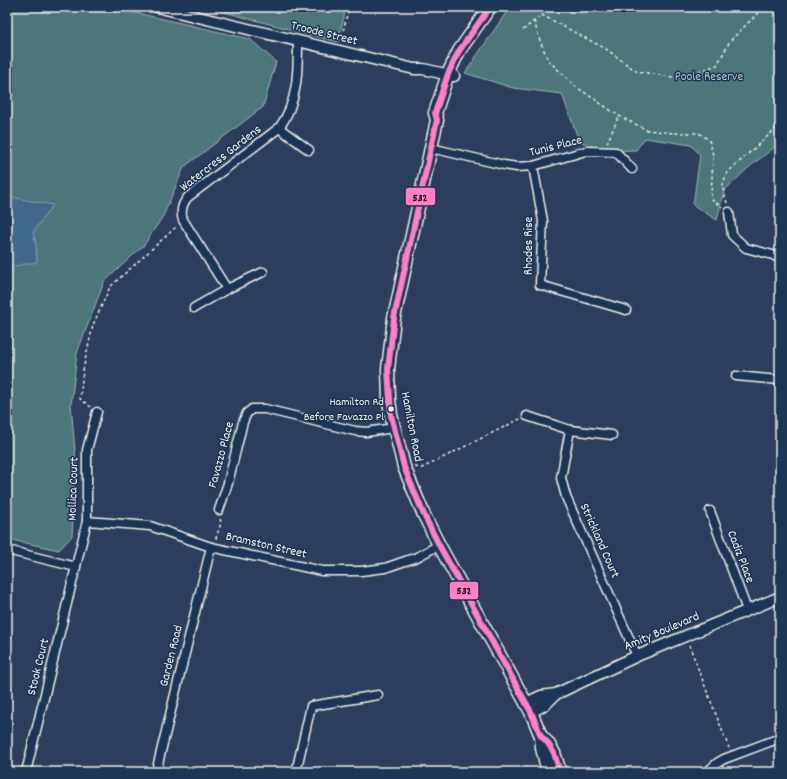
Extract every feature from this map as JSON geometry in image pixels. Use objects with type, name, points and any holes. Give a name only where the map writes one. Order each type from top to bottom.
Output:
[{"type":"main road","name":"Hamilton Road","points":[[490,7],[465,43],[464,53],[450,79],[442,115],[437,120],[390,341],[388,378],[389,399],[394,428],[404,467],[424,516],[529,708],[541,736],[542,748],[548,772]]},
{"type":"main road","name":"Hamilton Road","points":[[541,736],[554,753],[560,772]]},
{"type":"street","name":"Troode Street","points":[[157,7],[414,69],[422,75],[450,79]]},
{"type":"street","name":"Watercress Gardens","points":[[184,220],[181,214],[182,208],[188,197],[280,128],[286,120],[295,94],[298,41]]},
{"type":"street","points":[[280,128],[309,150]]},
{"type":"street","name":"Tunis Place","points":[[431,148],[517,167],[533,166],[586,151],[616,152],[632,170]]},
{"type":"street","name":"Rhodes Rise","points":[[533,166],[543,221],[540,285],[626,310]]},
{"type":"street","points":[[729,212],[732,235],[746,248],[772,255],[780,259]]},
{"type":"street","points":[[184,220],[226,289]]},
{"type":"street","points":[[194,308],[226,289],[263,272]]},
{"type":"street","points":[[736,376],[780,380]]},
{"type":"street","name":"Favazzo Place","points":[[219,510],[231,471],[243,422],[247,413],[252,409],[265,409],[356,432],[394,428]]},
{"type":"street","name":"Mollica Court","points":[[76,567],[87,521],[87,450],[97,412]]},
{"type":"street","points":[[527,416],[570,430],[612,435]]},
{"type":"street","name":"Strickland Court","points":[[570,430],[564,456],[562,478],[566,497],[637,656]]},
{"type":"street","name":"Cadiz Place","points":[[710,511],[747,610]]},
{"type":"street","name":"Bramston Street","points":[[87,521],[150,526],[211,546],[322,571],[361,572],[385,568],[410,560],[439,545]]},
{"type":"street","name":"Garden Road","points":[[156,772],[211,546]]},
{"type":"street","points":[[7,550],[76,567]]},
{"type":"street","name":"Stook Court","points":[[26,772],[76,567]]},
{"type":"street","name":"Amity Boulevard","points":[[529,708],[546,704],[556,694],[637,656],[780,597]]},
{"type":"street","points":[[296,772],[311,706],[378,696]]},
{"type":"street","points":[[707,772],[717,763],[732,755],[780,738]]},
{"type":"path","points":[[345,53],[348,42],[341,40],[350,7]]},
{"type":"path","points":[[523,30],[542,15],[606,49],[636,71],[678,78],[717,65],[730,41],[757,14],[759,7]]},
{"type":"path","points":[[534,21],[548,60],[575,86],[619,116],[647,130],[673,133],[699,133],[709,140],[713,155],[711,199],[729,212]]},
{"type":"path","points":[[603,152],[619,116]]},
{"type":"path","points":[[729,212],[722,185],[728,172],[780,125]]},
{"type":"path","points":[[97,412],[80,399],[83,370],[93,325],[110,287],[184,220]]},
{"type":"path","points":[[412,467],[422,468],[527,416]]},
{"type":"path","points":[[219,510],[221,523],[216,538],[229,542],[228,550]]},
{"type":"path","points":[[685,636],[732,755]]},
{"type":"green space","points":[[7,7],[111,7],[250,39],[276,62],[263,107],[184,167],[163,216],[144,245],[104,282],[77,353],[71,405],[76,462],[72,536],[59,550],[7,539]]},
{"type":"green space","points":[[205,7],[346,7],[338,42]]},
{"type":"green space","name":"Poole Reserve","points":[[510,7],[780,7],[780,143],[748,168],[724,191],[717,220],[693,205],[700,155],[691,145],[645,138],[636,150],[603,151],[579,141],[562,94],[513,88],[465,73]]},
{"type":"water","points":[[10,197],[53,205],[33,232],[36,245],[37,262],[7,268],[7,198]]},
{"type":"transit line","name":"532","points":[[490,7],[459,51],[448,74],[435,113],[437,120],[394,318],[388,369],[391,415],[404,467],[424,515],[531,712],[541,736],[554,753],[560,772]]},
{"type":"place","name":"Hamilton Rd Before Favazzo Pl","points":[[391,409]]}]
